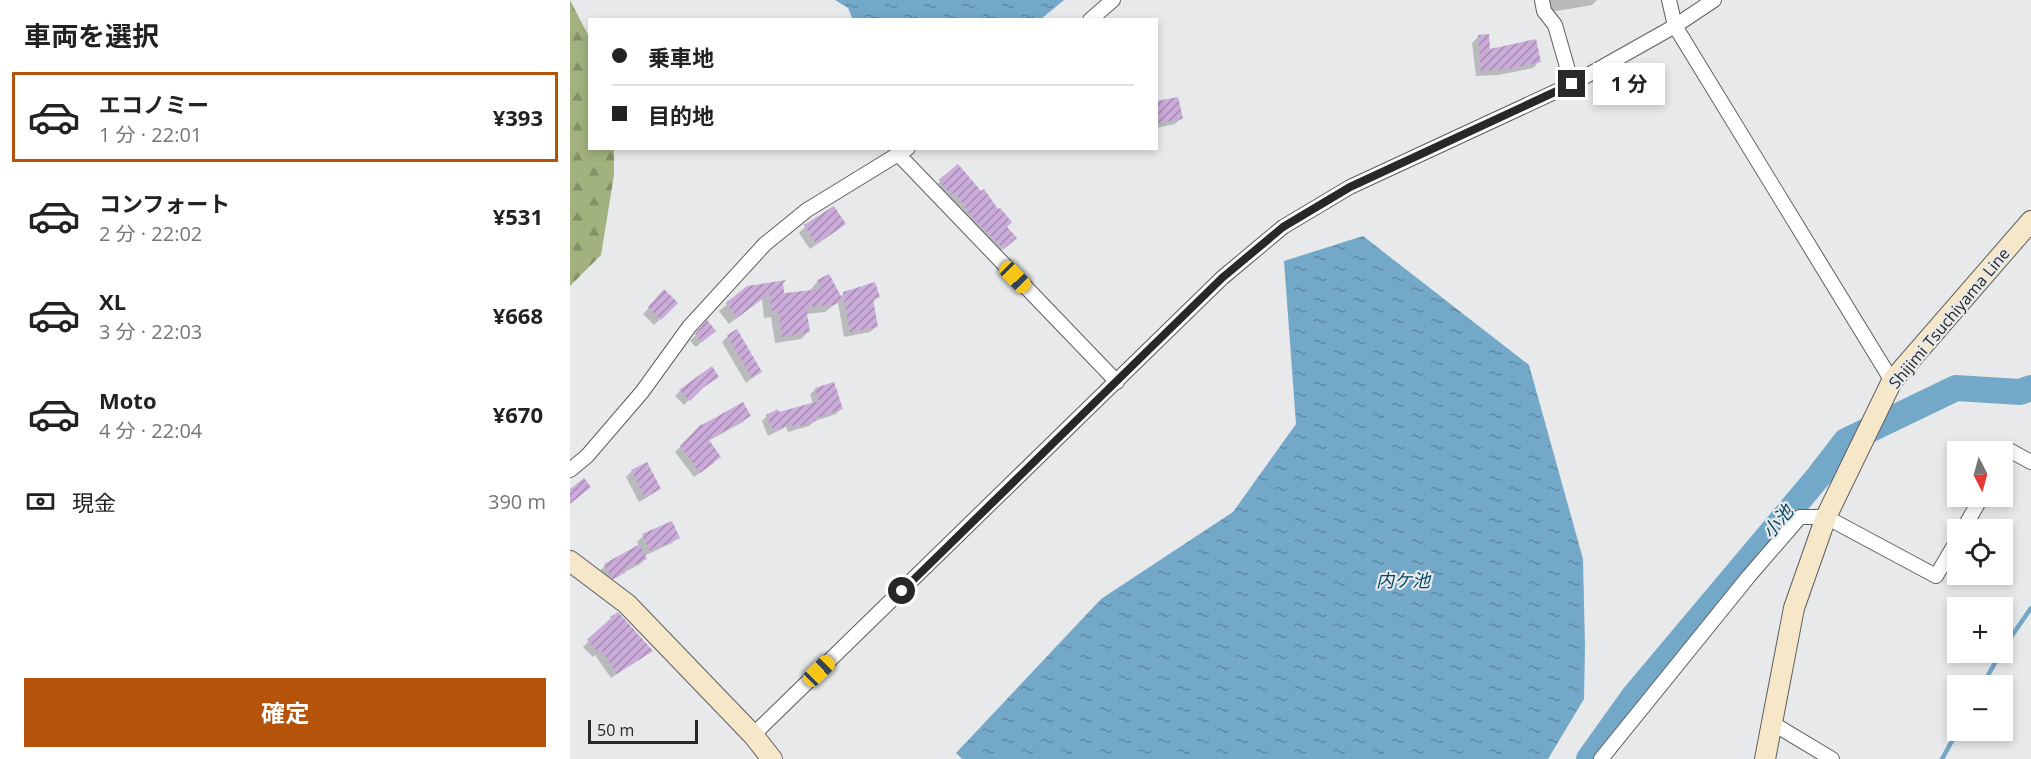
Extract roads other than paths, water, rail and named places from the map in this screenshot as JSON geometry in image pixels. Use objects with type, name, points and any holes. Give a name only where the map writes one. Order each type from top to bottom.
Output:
[{"type":"main road","name":"Shijimi Tsuchiyama Line","points":[[1765,759],[1794,608],[1826,517],[1892,381],[2031,221]]},
{"type":"main road","points":[[570,561],[627,604],[753,735],[772,759]]},
{"type":"street","points":[[1092,18],[1113,0]]},
{"type":"street","points":[[1542,0],[1544,11],[1555,25],[1572,84]]},
{"type":"street","points":[[1669,0],[1674,26],[1892,381]]},
{"type":"street","points":[[753,735],[1222,278],[1283,227],[1350,187],[1572,84],[1674,26],[1714,0]]},
{"type":"street","points":[[570,470],[587,456],[642,392],[688,327],[765,244],[807,210],[903,151],[1117,382]]},
{"type":"street","points":[[2013,452],[2031,462]]},
{"type":"street","points":[[1601,759],[1800,516],[1826,517],[1936,576],[1947,558]]},
{"type":"street","points":[[1772,723],[1832,759]]},
{"type":"water","points":[[835,0],[1064,0],[1042,18],[852,18],[848,8]]},
{"type":"water","name":"内ケ池","points":[[1363,236],[1529,365],[1583,559],[1584,699],[1548,759],[962,759],[956,753],[1101,599],[1233,512],[1296,424],[1284,261]]},
{"type":"waterway","name":"小池","points":[[1589,759],[1634,696],[1846,441],[1956,388],[2020,392],[2031,388]]},
{"type":"waterway","points":[[2013,634],[2031,608]]},
{"type":"waterway","points":[[1988,675],[1995,663]]},
{"type":"waterway","points":[[1942,759],[1952,741]]}]
